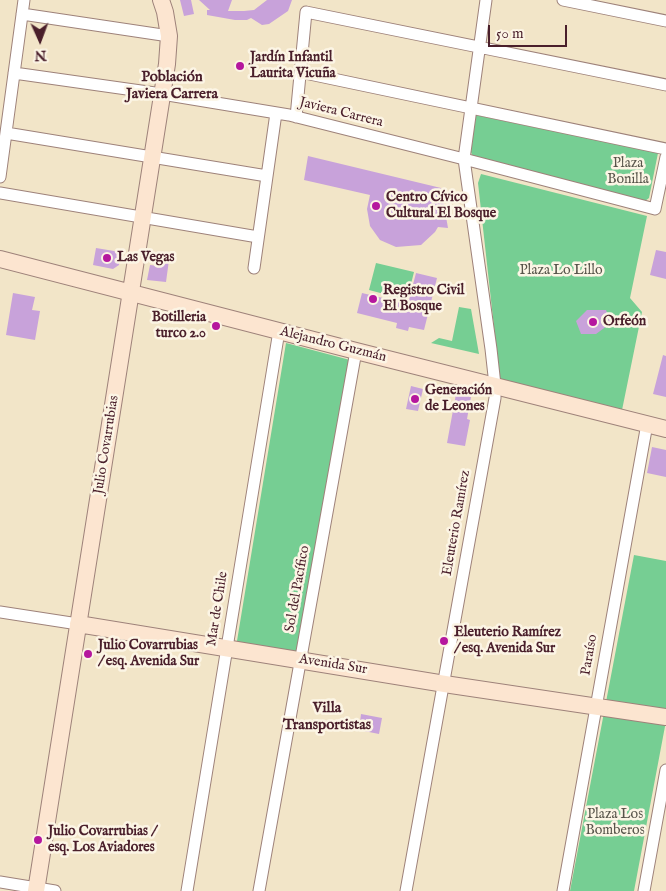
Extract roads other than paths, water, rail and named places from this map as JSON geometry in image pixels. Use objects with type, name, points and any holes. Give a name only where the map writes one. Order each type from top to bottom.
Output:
[{"type":"street","points":[[0,177],[24,0]]},
{"type":"street","name":"Julio Covarrubias","points":[[36,890],[168,55],[169,36],[161,0]]},
{"type":"street","name":"Eleuterio Ramírez","points":[[406,891],[495,398],[495,385],[464,159],[486,0]]},
{"type":"street","points":[[563,0],[666,21]]},
{"type":"street","points":[[296,117],[306,12],[666,85]]},
{"type":"street","points":[[22,14],[169,36]]},
{"type":"street","points":[[300,72],[666,149]]},
{"type":"street","name":"Javiera Carrera","points":[[14,73],[162,94],[296,117],[655,209],[666,156]]},
{"type":"street","points":[[254,268],[276,113]]},
{"type":"street","points":[[6,133],[267,176]]},
{"type":"street","points":[[0,193],[258,237]]},
{"type":"street","name":"Alejandro Guzmán","points":[[1,263],[132,292],[666,429]]},
{"type":"street","name":"Mar de Chile","points":[[187,891],[279,331]]},
{"type":"street","name":"Sol del Pacífico","points":[[259,891],[356,351]]},
{"type":"street","name":"Paraíso","points":[[563,891],[647,424]]},
{"type":"street","name":"Avenida Sur","points":[[0,612],[666,717]]},
{"type":"street","points":[[644,891],[666,770]]},
{"type":"street","points":[[0,882],[36,890],[55,891]]},
{"type":"place","name":"Jardín Infantil Laurita Vicuña","points":[[240,66]]},
{"type":"place","name":"Centro Cívico Cultural El Bosque","points":[[376,206]]},
{"type":"place","name":"Las Vegas","points":[[107,258]]},
{"type":"place","name":"Registro Civil El Bosque","points":[[373,299]]},
{"type":"place","name":"Orfeón","points":[[593,322]]},
{"type":"place","name":"Botilleria turco 2.0","points":[[216,326]]},
{"type":"place","name":"Generación de Leones","points":[[415,399]]},
{"type":"place","name":"Eleuterio Ramírez / esq. Avenida Sur","points":[[444,641]]},
{"type":"place","name":"Julio Covarrubias / esq. Avenida Sur","points":[[88,654]]},
{"type":"place","name":"Julio Covarrubias / esq. Los Aviadores","points":[[38,840]]},
{"type":"district","name":"Población Javiera Carrera","points":[[172,86]]},
{"type":"district","name":"Villa Transportistas","points":[[327,718]]},
{"type":"park label","name":"Plaza Bonilla","points":[[628,172]]},
{"type":"park label","name":"Plaza Lo Lillo","points":[[561,271]]},
{"type":"park label","name":"Plaza Los Bomberos","points":[[615,824]]}]
